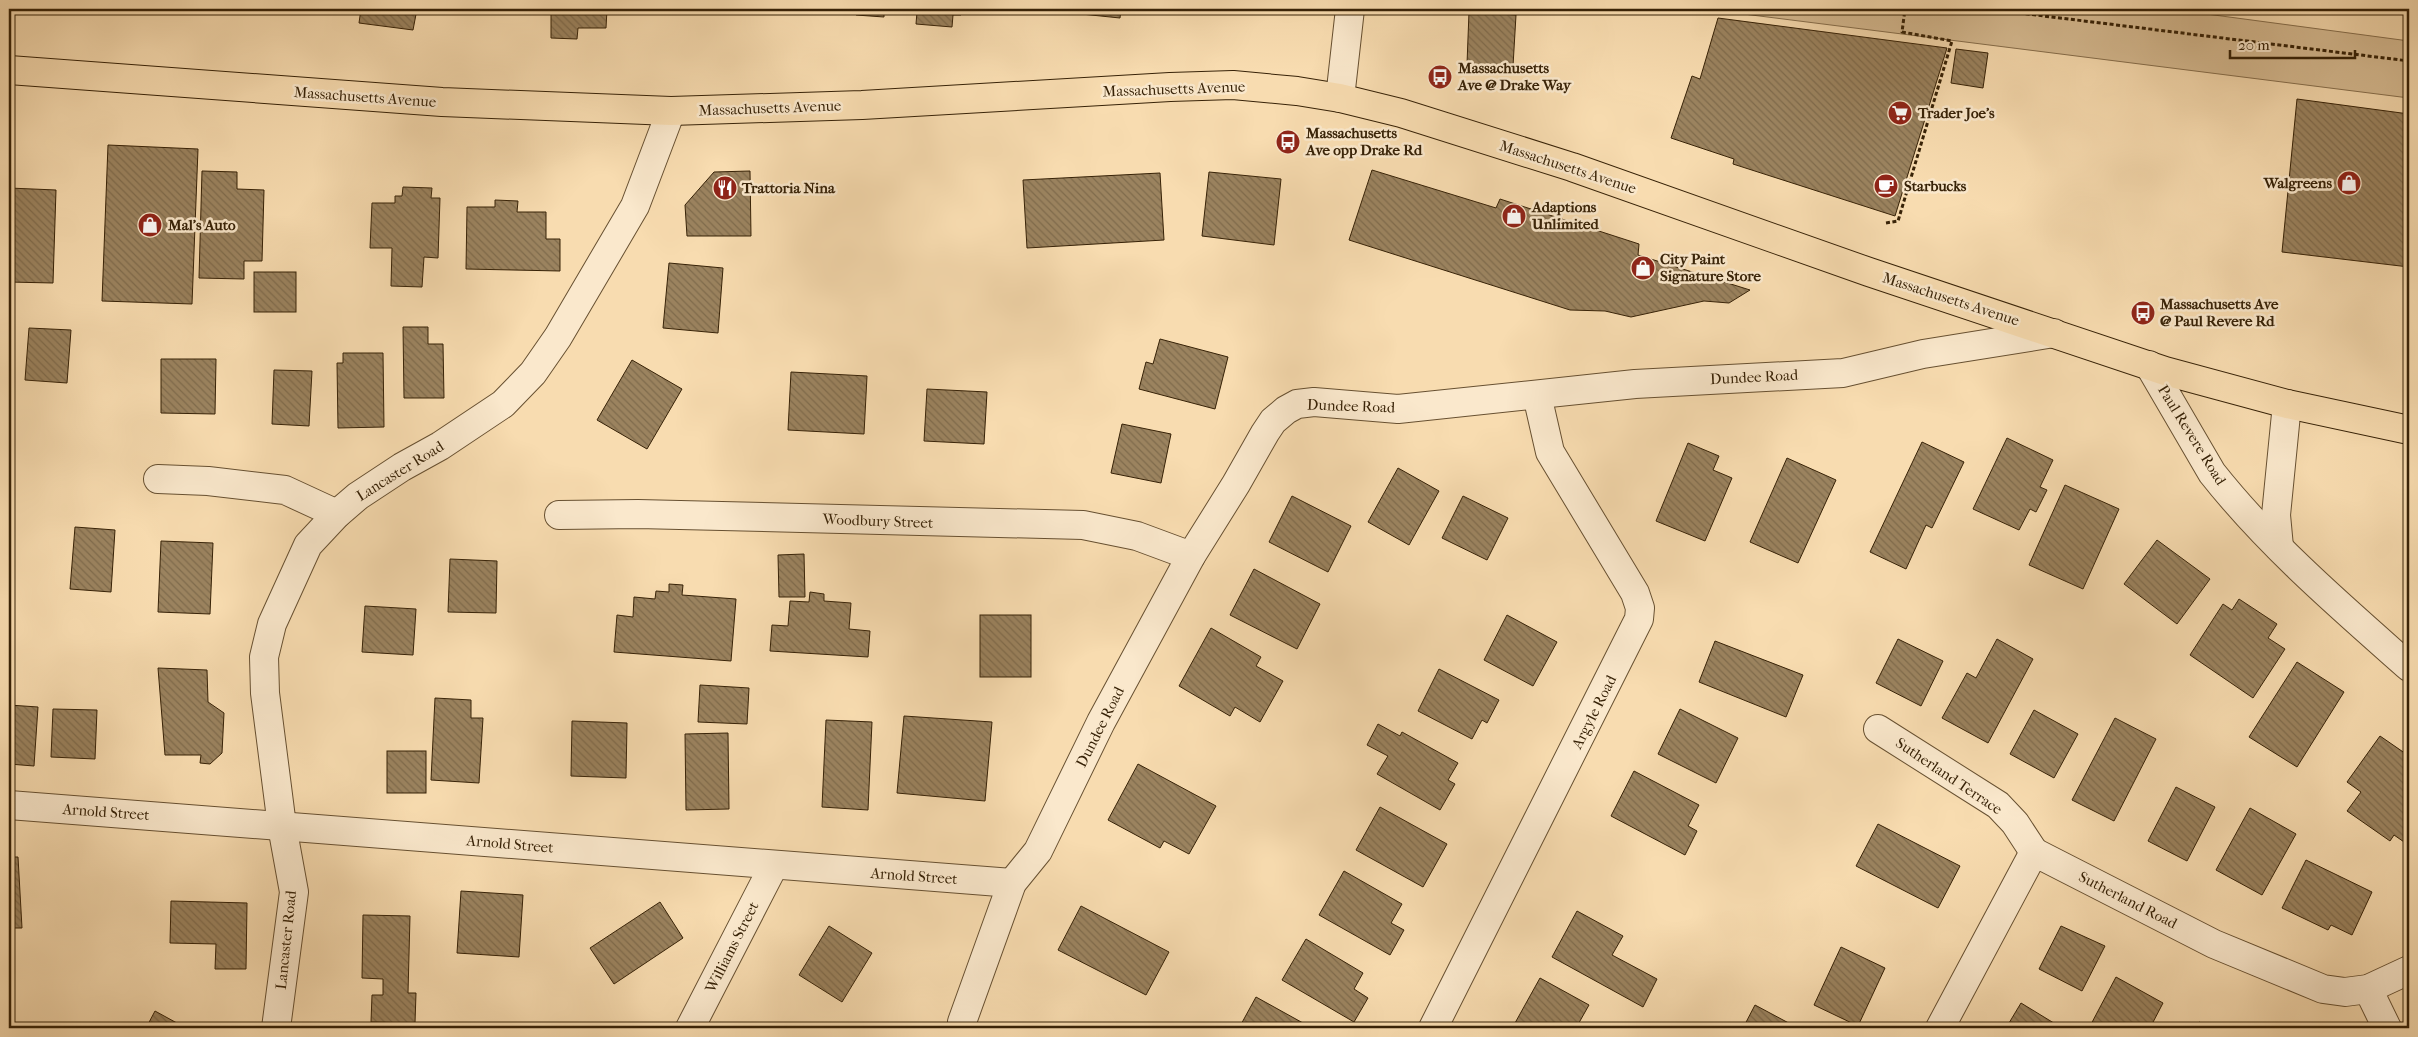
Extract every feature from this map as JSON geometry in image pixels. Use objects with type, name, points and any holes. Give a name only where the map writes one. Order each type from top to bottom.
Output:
[{"type":"main road","name":"Massachusetts Avenue","points":[[9,70],[442,102],[671,111],[862,105],[1233,85],[1297,91],[1340,98],[1401,113],[1572,167],[1869,272],[2054,332],[2148,365],[2287,404],[2409,430]]},
{"type":"street","points":[[1340,98],[1350,9]]},
{"type":"street","name":"Lancaster Road","points":[[276,1028],[294,892],[282,826],[265,693],[264,657],[272,624],[308,546],[337,514],[358,496],[402,467],[447,442],[502,404],[533,373],[558,337],[628,219],[671,111]]},
{"type":"street","name":"Dundee Road","points":[[962,1028],[962,1022],[1012,884],[1038,851],[1101,722],[1191,556],[1273,421],[1286,410],[1297,404],[1314,402],[1398,409],[1635,384],[1843,373],[1923,354],[2054,332]]},
{"type":"street","name":"Paul Revere Road","points":[[2148,365],[2212,473],[2279,547],[2409,667]]},
{"type":"street","name":"Argyle Road","points":[[1433,1028],[1640,619],[1640,608],[1635,593],[1550,452],[1537,395]]},
{"type":"street","points":[[2279,547],[2276,515],[2287,404]]},
{"type":"street","points":[[158,479],[208,481],[285,490],[337,514]]},
{"type":"street","name":"Woodbury Street","points":[[559,515],[638,514],[1083,525],[1136,536],[1191,556]]},
{"type":"street","name":"Sutherland Terrace","points":[[1878,729],[1998,805],[2015,823],[2034,852]]},
{"type":"street","name":"Arnold Street","points":[[9,805],[1012,884]]},
{"type":"street","points":[[1940,1028],[2034,852]]},
{"type":"street","name":"Sutherland Road","points":[[2034,852],[2214,944],[2323,989],[2345,992],[2368,989],[2409,970]]},
{"type":"street","name":"Williams Street","points":[[690,1028],[774,865]]},
{"type":"street","points":[[2368,989],[2387,1028]]},
{"type":"path","points":[[1886,223],[1898,221],[1952,41],[1902,32],[1905,9]]},
{"type":"path","points":[[1987,9],[2409,61]]},
{"type":"shaded area","points":[[1704,9],[2169,9],[2409,41],[2409,98]]},
{"type":"building","points":[[361,9],[417,9],[413,30],[359,23]]},
{"type":"building","points":[[551,9],[607,9],[606,28],[578,28],[577,39],[551,38]]},
{"type":"building","points":[[857,9],[884,9],[884,17],[856,15]]},
{"type":"building","points":[[909,9],[961,9],[961,15],[953,15],[952,27],[916,24],[917,12],[909,12]]},
{"type":"building","points":[[1033,9],[1121,9],[1120,18]]},
{"type":"building","points":[[1469,12],[1516,15],[1513,66],[1467,64]]},
{"type":"building","points":[[1718,18],[1947,48],[1895,216],[1733,164],[1734,159],[1671,138],[1692,76],[1700,79]]},
{"type":"building","points":[[1956,49],[1988,53],[1983,88],[1951,83]]},
{"type":"building","name":"Walgreens","points":[[2297,99],[2409,114],[2409,267],[2282,252]]},
{"type":"building","points":[[108,145],[198,149],[192,304],[102,301]]},
{"type":"building","points":[[1372,170],[1496,208],[1500,199],[1639,244],[1638,255],[1750,290],[1729,303],[1704,301],[1631,317],[1605,311],[1570,310],[1349,240]]},
{"type":"building","points":[[202,171],[237,172],[237,189],[264,190],[262,261],[244,261],[244,279],[199,278]]},
{"type":"building","name":"Trattoria Nina","points":[[750,171],[751,236],[687,236],[685,205],[714,172]]},
{"type":"building","points":[[1209,172],[1281,179],[1274,245],[1202,236]]},
{"type":"building","points":[[1160,173],[1164,240],[1027,248],[1023,180]]},
{"type":"building","points":[[403,187],[432,188],[431,198],[440,198],[438,258],[424,257],[422,287],[391,286],[392,248],[370,248],[372,203],[395,203],[395,196],[402,196]]},
{"type":"building","points":[[9,188],[56,190],[53,283],[9,282]]},
{"type":"building","points":[[495,200],[518,201],[517,212],[546,212],[546,239],[560,239],[560,271],[466,269],[467,207],[495,207]]},
{"type":"building","points":[[669,263],[723,268],[718,333],[663,328]]},
{"type":"building","points":[[254,272],[296,272],[296,312],[254,312]]},
{"type":"building","points":[[403,327],[428,327],[428,344],[443,344],[444,398],[404,398]]},
{"type":"building","points":[[29,328],[71,330],[67,383],[25,380]]},
{"type":"building","points":[[1160,339],[1228,357],[1215,409],[1139,389],[1146,362],[1153,364]]},
{"type":"building","points":[[343,353],[383,353],[384,427],[338,428],[337,363],[343,363]]},
{"type":"building","points":[[161,359],[216,359],[215,414],[161,413]]},
{"type":"building","points":[[632,360],[682,389],[647,449],[597,420]]},
{"type":"building","points":[[274,370],[312,371],[309,426],[272,424]]},
{"type":"building","points":[[791,372],[867,376],[864,434],[788,430]]},
{"type":"building","points":[[927,389],[987,392],[984,444],[924,441]]},
{"type":"building","points":[[1122,424],[1171,434],[1161,483],[1111,473]]},
{"type":"building","points":[[2007,438],[2053,460],[2040,487],[2047,490],[2036,512],[2030,509],[2019,530],[1973,509]]},
{"type":"building","points":[[1922,442],[1964,462],[1932,528],[1926,525],[1906,569],[1870,552]]},
{"type":"building","points":[[1688,443],[1719,456],[1713,470],[1732,478],[1705,541],[1656,521]]},
{"type":"building","points":[[1787,458],[1836,480],[1798,563],[1750,542]]},
{"type":"building","points":[[1398,468],[1439,491],[1409,545],[1368,522]]},
{"type":"building","points":[[2065,485],[2119,509],[2083,589],[2029,565]]},
{"type":"building","points":[[1292,496],[1351,526],[1328,572],[1269,542]]},
{"type":"building","points":[[1463,496],[1508,518],[1487,560],[1442,538]]},
{"type":"building","points":[[75,527],[115,530],[111,592],[70,589]]},
{"type":"building","points":[[2157,540],[2210,579],[2177,624],[2124,584]]},
{"type":"building","points":[[161,541],[213,543],[210,614],[158,612]]},
{"type":"building","points":[[804,554],[805,597],[779,597],[778,555]]},
{"type":"building","points":[[450,559],[497,561],[496,613],[448,612]]},
{"type":"building","points":[[1254,569],[1320,604],[1297,649],[1230,615]]},
{"type":"building","points":[[669,584],[683,585],[682,595],[736,599],[731,661],[614,652],[617,615],[633,617],[634,597],[655,599],[656,591],[669,592]]},
{"type":"building","points":[[810,592],[824,594],[824,601],[851,603],[849,629],[870,631],[868,657],[770,651],[772,625],[788,626],[790,601],[809,602]]},
{"type":"building","points":[[2239,599],[2277,624],[2268,638],[2285,649],[2253,698],[2190,655],[2223,604],[2232,610]]},
{"type":"building","points":[[365,606],[416,609],[413,655],[362,652]]},
{"type":"building","points":[[980,615],[1031,615],[1031,677],[980,677]]},
{"type":"building","points":[[1507,615],[1557,642],[1533,686],[1484,660]]},
{"type":"building","points":[[1211,628],[1261,657],[1256,666],[1283,681],[1260,722],[1235,707],[1230,716],[1179,686]]},
{"type":"building","points":[[1898,639],[1943,661],[1921,706],[1876,683]]},
{"type":"building","points":[[1997,639],[2033,659],[1988,743],[1942,718],[1967,673],[1976,678]]},
{"type":"building","points":[[1715,641],[1803,675],[1786,717],[1699,682]]},
{"type":"building","points":[[2297,662],[2344,692],[2297,767],[2249,737]]},
{"type":"building","points":[[158,668],[207,670],[208,702],[224,713],[222,753],[210,764],[200,763],[201,755],[165,755]]},
{"type":"building","points":[[1439,669],[1499,700],[1487,723],[1482,720],[1472,739],[1418,711]]},
{"type":"building","points":[[700,685],[749,688],[747,724],[698,722]]},
{"type":"building","points":[[435,698],[471,700],[471,718],[483,718],[479,783],[431,780]]},
{"type":"building","points":[[9,705],[38,707],[34,766],[9,764]]},
{"type":"building","points":[[53,709],[97,710],[95,759],[51,757]]},
{"type":"building","points":[[1680,709],[1738,738],[1716,783],[1658,754]]},
{"type":"building","points":[[2034,710],[2078,734],[2054,778],[2010,754]]},
{"type":"building","points":[[904,716],[992,722],[985,801],[897,793]]},
{"type":"building","points":[[2115,718],[2156,739],[2114,821],[2072,800]]},
{"type":"building","points":[[826,720],[872,722],[868,810],[822,807]]},
{"type":"building","points":[[572,721],[627,723],[626,778],[571,776]]},
{"type":"building","points":[[1378,724],[1400,736],[1402,732],[1458,763],[1448,780],[1455,784],[1440,810],[1377,774],[1388,756],[1367,745]]},
{"type":"building","points":[[728,733],[729,809],[686,810],[685,734]]},
{"type":"building","points":[[2380,736],[2409,756],[2409,841],[2407,844],[2394,835],[2390,841],[2347,811],[2361,792],[2347,782]]},
{"type":"building","points":[[387,751],[426,751],[426,793],[387,793]]},
{"type":"building","points":[[1138,764],[1216,806],[1189,854],[1164,841],[1160,848],[1108,820]]},
{"type":"building","points":[[1634,771],[1699,805],[1688,826],[1697,831],[1685,855],[1611,816]]},
{"type":"building","points":[[2176,787],[2215,807],[2187,861],[2148,841]]},
{"type":"building","points":[[1380,807],[1447,844],[1423,887],[1356,850]]},
{"type":"building","points":[[2250,808],[2296,834],[2262,895],[2216,870]]},
{"type":"building","points":[[1878,824],[1960,866],[1938,908],[1856,866]]},
{"type":"building","points":[[9,857],[18,857],[22,928],[9,928]]},
{"type":"building","points":[[2306,860],[2372,892],[2352,935],[2331,925],[2328,930],[2282,908]]},
{"type":"building","points":[[1344,871],[1402,904],[1391,923],[1404,930],[1390,955],[1319,915]]},
{"type":"building","points":[[461,891],[523,895],[519,957],[457,953]]},
{"type":"building","points":[[171,901],[247,903],[246,969],[215,969],[216,944],[170,943]]},
{"type":"building","points":[[660,902],[683,938],[614,984],[590,948]]},
{"type":"building","points":[[1081,906],[1169,952],[1146,995],[1058,950]]},
{"type":"building","points":[[1577,911],[1623,936],[1612,955],[1657,979],[1643,1007],[1552,957]]},
{"type":"building","points":[[363,915],[410,916],[408,993],[416,993],[415,1023],[371,1022],[372,995],[383,995],[383,979],[362,978]]},
{"type":"building","points":[[829,926],[872,953],[842,1002],[799,975]]},
{"type":"building","points":[[2061,926],[2105,946],[2082,991],[2039,969]]},
{"type":"building","points":[[1306,939],[1363,973],[1354,989],[1368,998],[1354,1022],[1282,980]]},
{"type":"building","points":[[1841,947],[1885,968],[1858,1026],[1814,1005]]},
{"type":"building","points":[[2116,977],[2163,1003],[2150,1028],[2089,1028]]},
{"type":"building","points":[[1540,978],[1589,1005],[1576,1028],[1524,1028],[1515,1023]]},
{"type":"building","points":[[1256,997],[1312,1028],[1239,1028]]},
{"type":"building","points":[[2021,1003],[2062,1028],[2006,1028]]},
{"type":"building","points":[[1755,1005],[1798,1028],[1743,1028]]},
{"type":"building","points":[[155,1011],[186,1028],[146,1028]]},
{"type":"building","points":[[2199,1022],[2212,1028],[2196,1028]]},
{"type":"place","name":"Massachusetts Ave @ Drake Way","points":[[1440,77]]},
{"type":"place","name":"Trader Joe's","points":[[1900,113]]},
{"type":"place","name":"Massachusetts Ave opp Drake Rd","points":[[1288,142]]},
{"type":"place","name":"Walgreens","points":[[2349,183]]},
{"type":"place","name":"Starbucks","points":[[1886,186]]},
{"type":"place","name":"Trattoria Nina","points":[[725,188]]},
{"type":"place","name":"Adaptions Unlimited","points":[[1514,216]]},
{"type":"place","name":"Mal's Auto","points":[[150,225]]},
{"type":"place","name":"City Paint Signature Store","points":[[1643,268]]},
{"type":"place","name":"Massachusetts Ave @ Paul Revere Rd","points":[[2143,313]]}]
